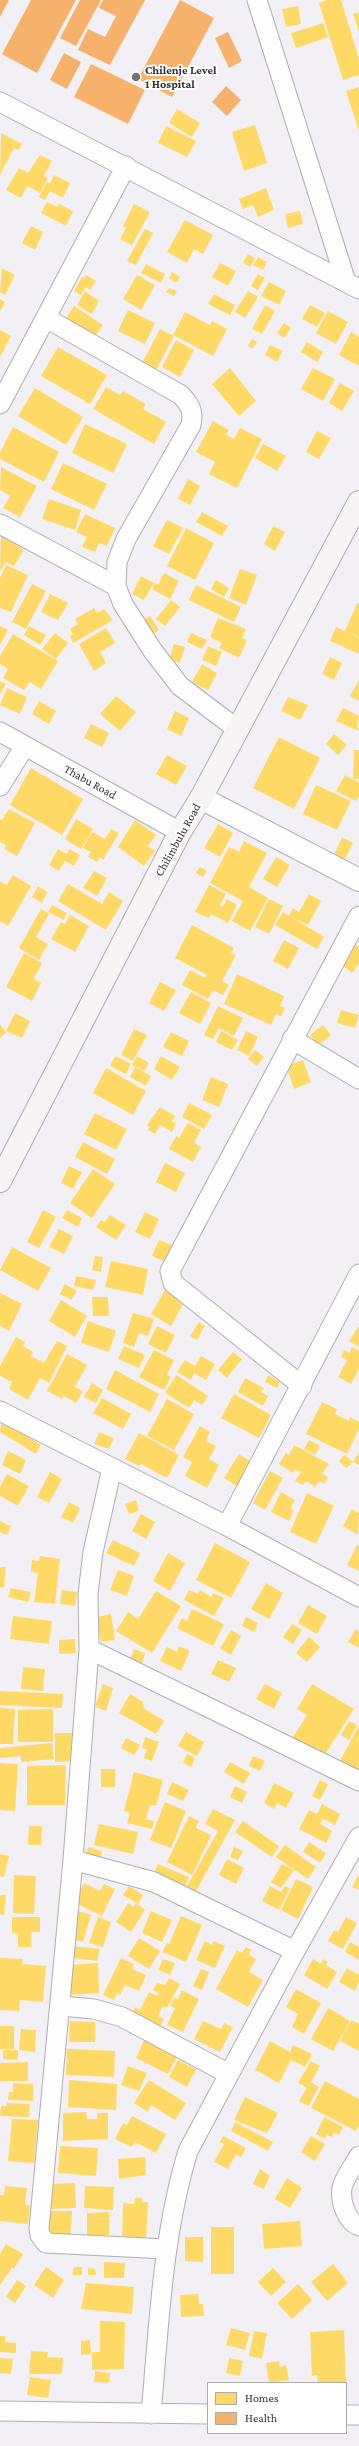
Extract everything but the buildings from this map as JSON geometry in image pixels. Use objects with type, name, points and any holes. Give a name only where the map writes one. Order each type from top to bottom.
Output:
[{"type":"main road","name":"Chilimbulu Road","points":[[0,1181],[180,832],[201,798],[359,502]]},
{"type":"street","points":[[257,0],[353,286]]},
{"type":"street","points":[[0,102],[126,166],[353,286]]},
{"type":"street","points":[[0,404],[126,166]]},
{"type":"street","points":[[46,318],[181,395],[190,405],[193,415],[191,425],[126,539],[117,562],[116,586],[123,604],[153,651],[180,686],[237,729]]},
{"type":"street","points":[[0,524],[116,586]]},
{"type":"street","name":"Thabu Road","points":[[0,732],[180,832]]},
{"type":"street","points":[[0,786],[24,746]]},
{"type":"street","points":[[201,798],[359,880]]},
{"type":"street","points":[[302,1386],[173,1283],[170,1271],[292,1039],[359,916]]},
{"type":"street","points":[[292,1039],[359,1079]]},
{"type":"street","points":[[227,1526],[302,1386],[359,1274]]},
{"type":"street","points":[[0,1411],[227,1526],[359,1597]]},
{"type":"street","points":[[112,1468],[93,1552],[88,1594],[89,1649],[61,2006],[55,2046],[40,2235],[46,2243],[166,2249]]},
{"type":"street","points":[[89,1649],[359,1781]]},
{"type":"street","points":[[151,2414],[166,2249],[179,2182],[188,2151],[295,1951],[359,1837]]},
{"type":"street","points":[[73,1860],[154,1882],[295,1951]]},
{"type":"street","points":[[61,2006],[94,2009],[122,2017],[229,2074]]},
{"type":"street","points":[[359,2156],[342,2186],[346,2212],[353,2224],[359,2226]]},
{"type":"street","points":[[0,2411],[207,2414]]},
{"type":"street","points":[[347,2415],[359,2415]]},
{"type":"place","name":"Chilenje Level 1 Hospital","points":[[136,77]]}]
